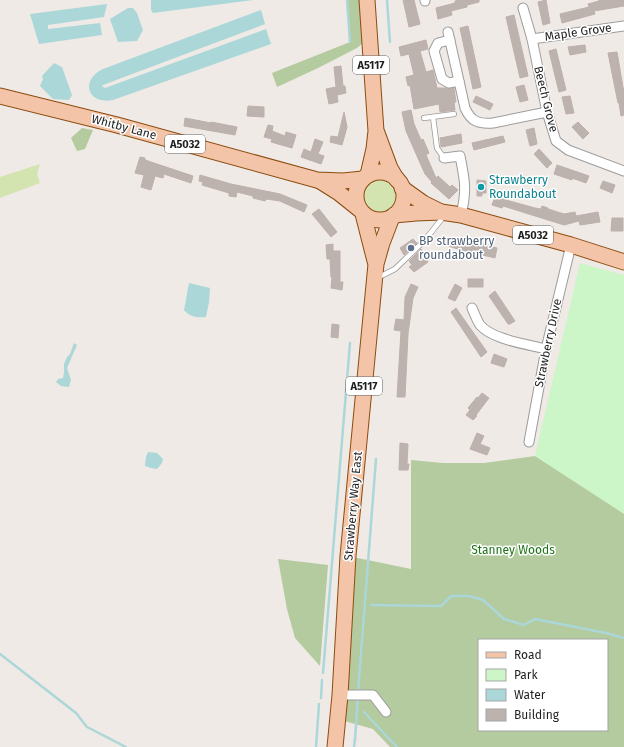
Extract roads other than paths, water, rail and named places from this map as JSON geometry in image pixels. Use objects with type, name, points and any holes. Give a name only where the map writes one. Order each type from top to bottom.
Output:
[{"type":"main road","name":"A5117","points":[[361,211],[356,201],[356,193],[358,185],[365,177],[374,149],[376,131],[367,0]]},
{"type":"main road","name":"Whitby Lane","points":[[0,96],[117,125],[317,180],[343,181],[365,177]]},
{"type":"main road","name":"A5117","points":[[376,131],[390,168],[400,184],[404,196],[400,210],[393,216]]},
{"type":"main road","points":[[365,177],[376,172],[384,172],[391,175],[400,184]]},
{"type":"main road","name":"Whitby Lane","points":[[317,180],[339,193],[361,211]]},
{"type":"main road","name":"A5032","points":[[400,184],[423,203],[444,212]]},
{"type":"main road","points":[[361,211],[370,218],[377,220],[385,220],[393,216]]},
{"type":"main road","name":"Strawberry Way East","points":[[361,211],[371,241],[376,264]]},
{"type":"main road","name":"A5032","points":[[393,216],[416,212],[444,212],[461,215],[571,245],[624,262]]},
{"type":"main road","name":"Strawberry Way East","points":[[335,747],[340,695],[348,556],[374,280],[376,264],[382,243],[393,216]]},
{"type":"street","name":"Beech Grove","points":[[523,8],[532,39],[547,112],[556,141],[568,150],[624,171]]},
{"type":"street","name":"Maple Grove","points":[[532,39],[624,26]]},
{"type":"street","points":[[459,81],[449,83],[442,79],[434,51],[438,43],[449,36],[459,81],[465,108],[468,115],[484,124],[547,112]]},
{"type":"street","points":[[444,158],[460,156],[466,182],[466,192],[461,215]]},
{"type":"street","name":"Strawberry Drive","points":[[529,442],[546,349],[571,245]]},
{"type":"street","points":[[472,308],[480,324],[487,330],[509,340],[546,349]]},
{"type":"street","points":[[340,695],[373,695],[386,712]]},
{"type":"lane","points":[[424,118],[454,114]]},
{"type":"lane","points":[[433,117],[437,148],[444,158]]},
{"type":"lane","points":[[374,280],[395,269],[425,240],[444,212]]},
{"type":"water","points":[[151,0],[253,0],[153,13],[151,10]]},
{"type":"water","points":[[107,4],[104,17],[48,25],[48,29],[100,23],[102,35],[39,44],[30,14]]},
{"type":"water","points":[[128,8],[133,8],[137,13],[143,30],[137,41],[118,42],[110,19]]},
{"type":"water","points":[[261,10],[265,24],[102,86],[105,88],[266,29],[271,44],[113,100],[104,101],[97,99],[92,95],[89,85],[91,79],[103,69]]},
{"type":"water","points":[[54,63],[62,67],[72,95],[69,100],[53,99],[40,86],[43,79],[42,76]]},
{"type":"water","points":[[189,283],[210,288],[206,317],[194,316],[184,310]]},
{"type":"water","points":[[74,343],[77,345],[67,368],[71,380],[69,387],[61,386],[56,382],[58,379],[63,378],[64,364]]},
{"type":"water","points":[[148,452],[157,453],[163,459],[162,463],[157,469],[145,466]]},
{"type":"waterway","points":[[347,0],[350,42]]},
{"type":"waterway","points":[[387,0],[390,42]]},
{"type":"waterway","points":[[323,673],[350,343]]},
{"type":"waterway","points":[[358,692],[376,459]]},
{"type":"waterway","points":[[371,605],[441,606],[451,596],[469,596],[483,600],[504,619],[524,625],[535,619],[624,638]]},
{"type":"waterway","points":[[0,654],[76,713],[87,727],[126,747]]},
{"type":"waterway","points":[[321,698],[322,680]]},
{"type":"waterway","points":[[355,740],[358,697]]},
{"type":"waterway","points":[[316,747],[319,704]]},
{"type":"waterway","points":[[364,712],[397,747]]},
{"type":"waterway","points":[[354,747],[355,739]]},
{"type":"place","name":"Strawberry Roundabout","points":[[481,187]]},
{"type":"place","name":"BP strawberry roundabout","points":[[411,248]]},
{"type":"park label","name":"Stanney Woods","points":[[513,550]]}]
